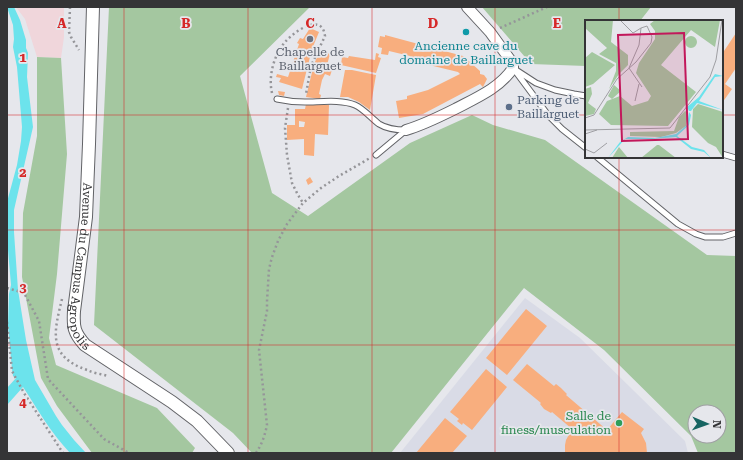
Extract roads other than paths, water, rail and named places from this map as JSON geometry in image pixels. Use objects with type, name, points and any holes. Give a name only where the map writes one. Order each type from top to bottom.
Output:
[{"type":"street","name":"Avenue du Campus Agropolis","points":[[93,7],[86,218],[73,324],[78,337],[85,345],[172,402],[197,421],[228,453]]},
{"type":"street","points":[[406,130],[432,120],[481,96],[506,77],[513,68],[513,64],[490,32],[467,7]]},
{"type":"lane","points":[[513,68],[536,83],[555,90],[585,96]]},
{"type":"lane","points":[[513,68],[548,115],[562,129],[585,147]]},
{"type":"lane","points":[[277,99],[292,102],[343,102],[354,104],[380,124],[386,127],[406,130]]},
{"type":"lane","points":[[376,155],[406,130]]},
{"type":"lane","points":[[723,154],[736,158]]},
{"type":"lane","points":[[598,158],[678,224],[691,232],[705,237],[724,237],[736,232]]},
{"type":"water","points":[[7,7],[14,7],[26,40],[26,48],[28,53],[27,77],[33,127],[14,210],[18,290],[26,340],[35,380],[62,425],[86,453],[70,453],[39,413],[23,387],[7,405],[7,388],[16,378],[13,376],[8,326],[9,294],[11,285],[7,238],[7,202],[17,165],[22,127],[17,67],[13,47],[13,25]]},
{"type":"place","name":"Ancienne cave du domaine de Baillarguet","points":[[466,32]]},
{"type":"place","name":"Chapelle de Baillarguet","points":[[310,39]]},
{"type":"place","name":"Parking de Baillarguet","points":[[509,107]]},
{"type":"place","name":"Salle de finess/musculation","points":[[619,423]]}]
